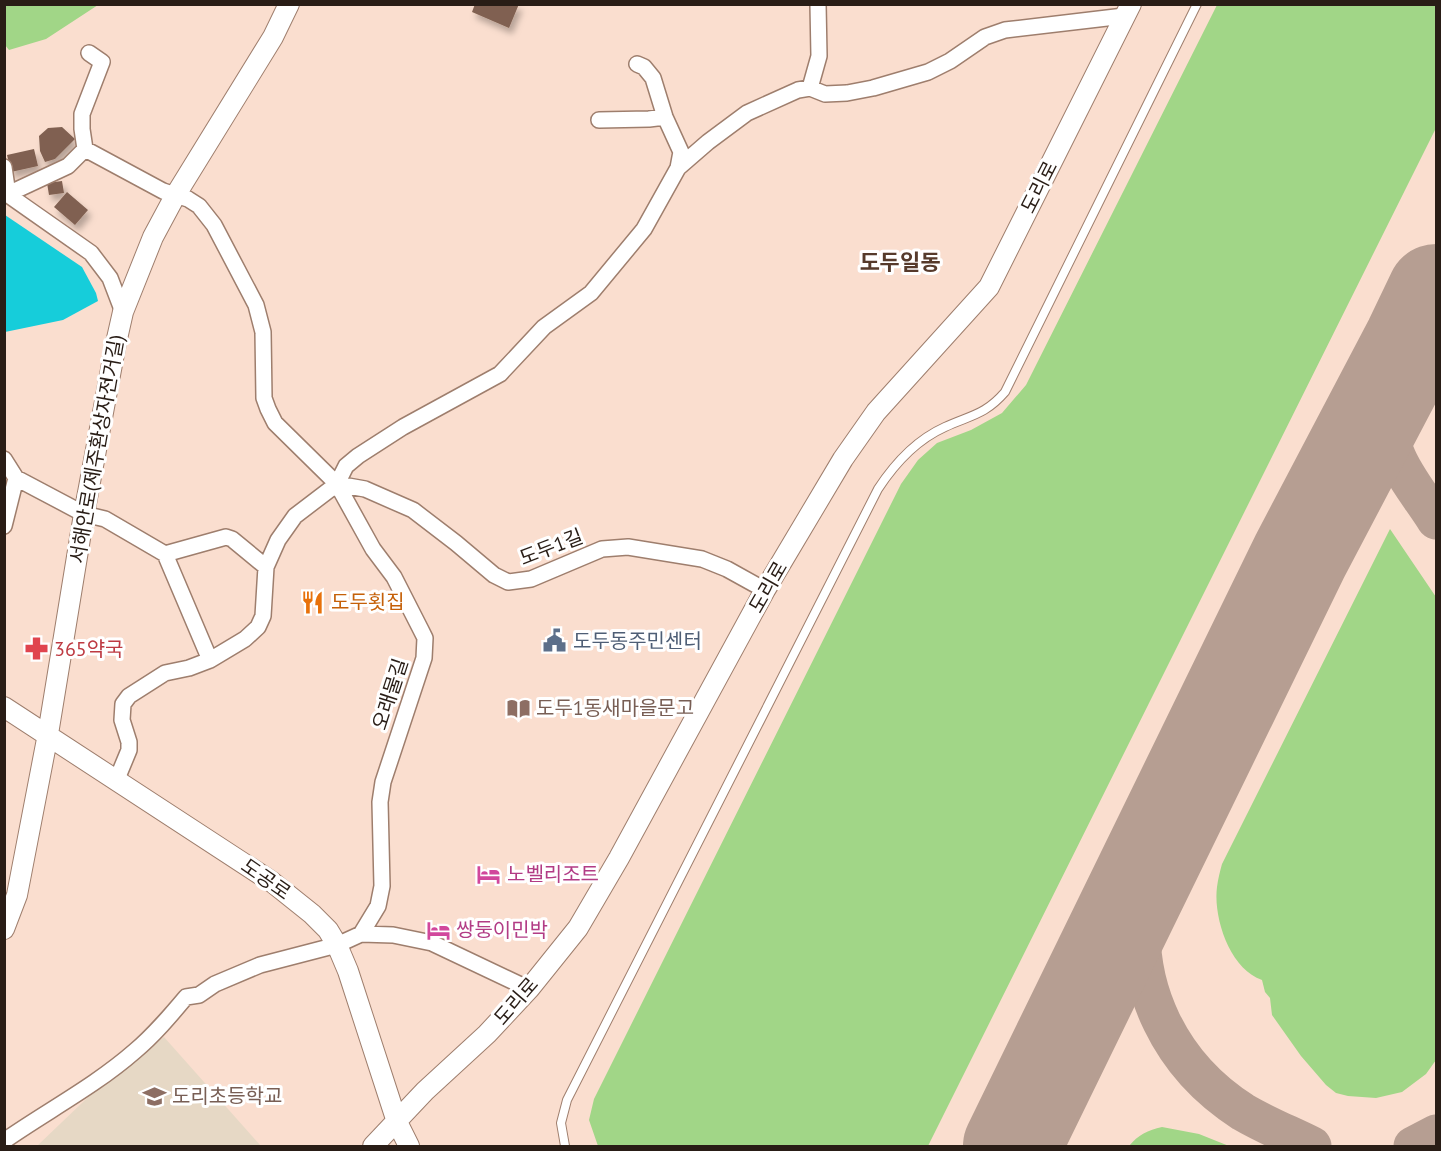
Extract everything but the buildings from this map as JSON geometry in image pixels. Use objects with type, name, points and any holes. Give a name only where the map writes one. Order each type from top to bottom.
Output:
[{"type":"street","name":"서해안로(제주환상자전거길)","points":[[4,929],[17,895],[48,734],[84,514],[123,312],[153,237],[175,195],[273,37],[288,4]]},
{"type":"street","points":[[810,88],[819,57],[818,4]]},
{"type":"street","points":[[678,168],[747,113],[798,90],[810,88],[825,94],[848,93],[873,88],[928,72],[950,61],[985,37],[1005,30],[1128,10]]},
{"type":"street","name":"도리로","points":[[373,1146],[425,1091],[487,1034],[529,989],[578,928],[619,858],[765,590],[843,459],[876,412],[989,287],[1128,10]]},
{"type":"street","points":[[6,193],[68,166],[85,149],[82,114],[102,62],[89,53]]},
{"type":"street","points":[[117,779],[129,750],[121,712],[123,704],[129,696],[165,673],[189,668],[210,660],[245,639],[261,622],[266,567],[288,524],[337,484],[346,465],[358,456],[403,427],[500,374],[544,327],[591,293],[644,229],[678,168],[681,152],[665,117],[653,78],[645,68],[638,64]]},
{"type":"street","points":[[599,120],[665,117]]},
{"type":"street","name":"오래물길","points":[[85,149],[188,200],[206,213],[261,318],[265,349],[264,398],[275,423],[337,484],[373,549],[402,591],[425,638],[421,673],[383,782],[380,802],[382,886],[378,906],[361,934]]},
{"type":"street","points":[[4,167],[6,193]]},
{"type":"street","points":[[6,193],[91,253],[110,278],[123,312]]},
{"type":"street","points":[[4,459],[16,478],[84,514],[105,519],[165,554],[210,660]]},
{"type":"street","points":[[4,526],[16,478]]},
{"type":"street","name":"도두1길","points":[[337,484],[365,489],[413,510],[494,575],[507,582],[531,579],[602,549],[628,547],[702,560],[727,569],[765,590]]},
{"type":"street","points":[[165,554],[226,537],[232,538],[266,567]]},
{"type":"street","name":"도공로","points":[[4,707],[278,886],[328,930],[348,971],[397,1122],[409,1146]]},
{"type":"street","points":[[4,1141],[134,1053],[160,1028],[186,997],[199,995],[215,984],[260,965],[337,945],[361,934],[393,935],[432,944],[529,989]]},
{"type":"lane","points":[[565,1146],[561,1123],[567,1100],[878,489],[891,469],[911,449],[946,426],[980,414],[995,404],[1005,392],[1197,4]]},
{"type":"shaded area","name":"도리초등학교","points":[[164,1037],[261,1146],[37,1146],[107,1079]]},
{"type":"green space","points":[[5,4],[98,5],[46,39],[9,50],[5,45]]},
{"type":"green space","points":[[1217,5],[1436,5],[1436,128],[928,1146],[598,1146],[589,1120],[594,1099],[901,484],[918,460],[937,443],[971,430],[1002,413],[1026,385]]},
{"type":"green space","points":[[1390,529],[1436,597],[1436,1060],[1426,1074],[1402,1092],[1376,1098],[1336,1093],[1301,1056],[1272,1015],[1270,998],[1265,992],[1262,980],[1251,974],[1233,954],[1221,927],[1216,899],[1222,864]]},
{"type":"green space","points":[[1162,1127],[1199,1134],[1229,1146],[1129,1146],[1144,1134]]},
{"type":"water","points":[[5,215],[82,267],[98,301],[63,320],[5,332]]},
{"type":"taxiway","points":[[1413,341],[1394,396],[1391,410],[1391,439],[1403,471],[1436,520]]},
{"type":"taxiway","points":[[1164,833],[1144,894],[1141,934],[1144,965],[1151,994],[1162,1022],[1177,1048],[1195,1072],[1218,1093],[1251,1117],[1312,1146]]},
{"type":"taxiway","points":[[1043,1146],[1042,1110],[1049,1073]]},
{"type":"taxiway","points":[[1413,1146],[1436,1134]]},
{"type":"runway","points":[[1012,1146],[1300,556],[1436,293]]},
{"type":"place","name":"도두횟집","points":[[313,602]]},
{"type":"place","name":"도두동주민센터","points":[[555,641]]},
{"type":"place","name":"365약국","points":[[36,649]]},
{"type":"place","name":"도두1동새마을문고","points":[[518,708]]},
{"type":"place","name":"노벨리조트","points":[[489,874]]},
{"type":"place","name":"쌍둥이민박","points":[[438,930]]},
{"type":"place","name":"도리초등학교","points":[[154,1096]]},
{"type":"district","name":"도두일동","points":[[900,262]]}]
